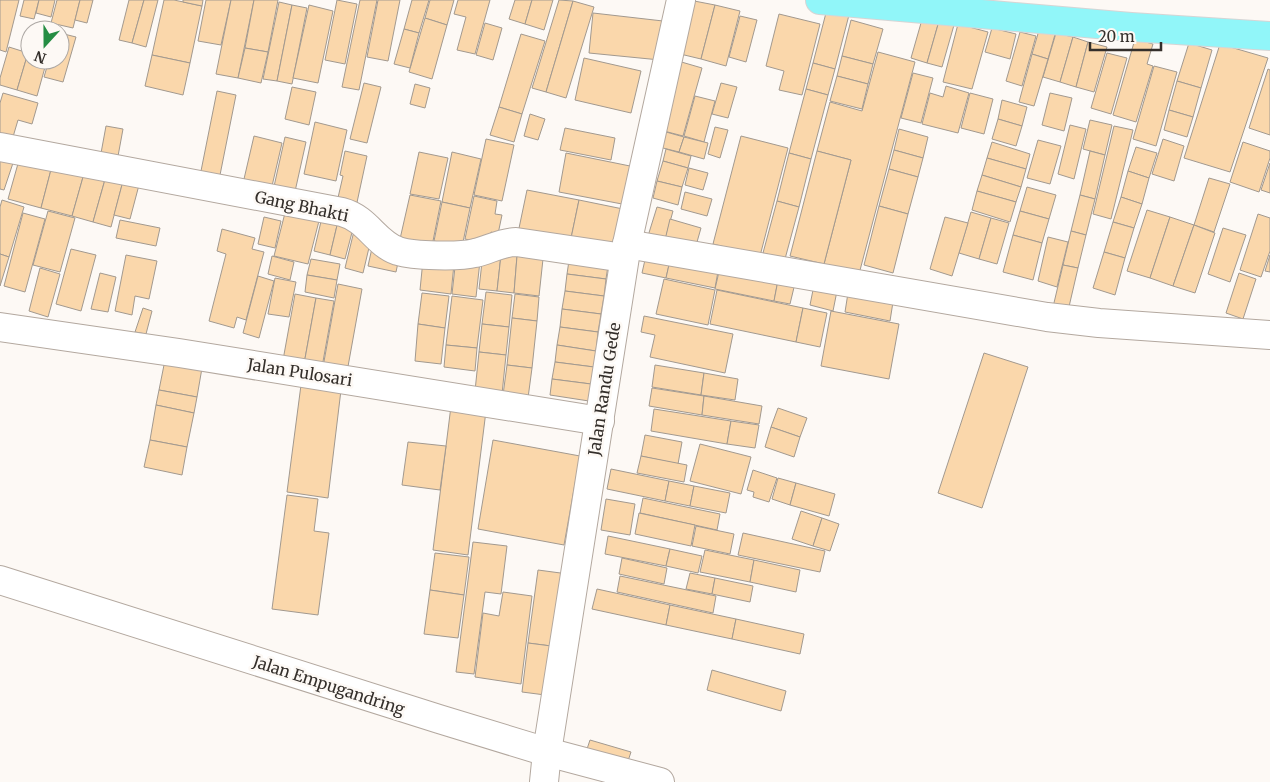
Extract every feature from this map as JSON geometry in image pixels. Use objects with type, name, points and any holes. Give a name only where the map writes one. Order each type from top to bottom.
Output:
[{"type":"main road","points":[[820,0],[1131,27],[1270,36]]},
{"type":"street","name":"Jalan Randu Gede","points":[[544,782],[625,251],[681,0]]},
{"type":"street","name":"Gang Bhakti","points":[[0,147],[342,212],[362,221],[384,243],[405,252],[467,254],[503,243],[516,242],[625,251],[1047,317],[1099,323],[1270,335]]},
{"type":"street","name":"Jalan Pulosari","points":[[0,327],[179,353],[600,421]]},
{"type":"street","name":"Jalan Empugandring","points":[[0,580],[549,740],[660,782]]},
{"type":"building","points":[[0,0],[19,0],[6,52],[0,50]]},
{"type":"building","points":[[24,0],[39,0],[34,19],[20,16]]},
{"type":"building","points":[[39,0],[55,0],[51,17],[36,13]]},
{"type":"building","points":[[57,0],[80,0],[73,28],[70,27],[70,20],[52,20]]},
{"type":"building","points":[[80,0],[93,0],[87,23],[75,20]]},
{"type":"building","points":[[129,0],[144,0],[132,43],[119,40]]},
{"type":"building","points":[[144,0],[158,0],[146,47],[132,43]]},
{"type":"building","points":[[164,0],[174,0],[202,6],[190,63],[152,55]]},
{"type":"building","points":[[183,0],[203,0],[202,6],[183,2]]},
{"type":"building","points":[[206,0],[231,0],[221,45],[198,41]]},
{"type":"building","points":[[231,0],[254,0],[238,78],[216,74]]},
{"type":"building","points":[[254,0],[278,0],[268,52],[245,48]]},
{"type":"building","points":[[337,0],[357,4],[345,64],[325,60]]},
{"type":"building","points":[[360,0],[377,0],[359,90],[342,87]]},
{"type":"building","points":[[378,0],[400,0],[388,61],[367,57]]},
{"type":"building","points":[[412,0],[429,0],[419,33],[404,29]]},
{"type":"building","points":[[430,0],[454,0],[447,25],[425,18]]},
{"type":"building","points":[[458,0],[490,0],[475,54],[457,50],[466,17],[454,14]]},
{"type":"building","points":[[515,0],[532,0],[525,24],[509,19]]},
{"type":"building","points":[[532,0],[553,0],[544,30],[525,24]]},
{"type":"building","points":[[559,0],[573,1],[546,92],[532,88]]},
{"type":"building","points":[[689,0],[715,5],[701,59],[676,53]]},
{"type":"building","points":[[573,1],[594,7],[566,98],[546,92]]},
{"type":"building","points":[[279,2],[292,5],[277,81],[263,79]]},
{"type":"building","points":[[292,5],[307,8],[292,84],[277,81]]},
{"type":"building","points":[[309,5],[333,11],[318,83],[293,78]]},
{"type":"building","points":[[715,5],[740,11],[726,66],[701,59]]},
{"type":"building","points":[[827,9],[849,15],[835,69],[813,63]]},
{"type":"building","points":[[593,13],[663,21],[660,60],[589,53]]},
{"type":"building","points":[[779,14],[820,24],[802,95],[779,90],[784,71],[766,66]]},
{"type":"building","points":[[740,16],[757,20],[746,62],[729,57]]},
{"type":"building","points":[[923,16],[939,21],[927,63],[911,58]]},
{"type":"building","points":[[425,18],[447,25],[432,79],[409,72]]},
{"type":"building","points":[[851,20],[883,29],[873,64],[842,56]]},
{"type":"building","points":[[1042,20],[1058,24],[1048,59],[1032,54]]},
{"type":"building","points":[[939,21],[954,25],[942,67],[927,63]]},
{"type":"building","points":[[485,23],[502,28],[493,60],[476,55]]},
{"type":"building","points":[[958,24],[988,32],[972,89],[943,82]]},
{"type":"building","points":[[992,28],[1016,34],[1010,59],[985,52]]},
{"type":"building","points":[[404,29],[419,33],[410,68],[394,64]]},
{"type":"building","points":[[1020,32],[1036,36],[1022,86],[1006,81]]},
{"type":"building","points":[[1056,33],[1073,37],[1060,82],[1043,77]]},
{"type":"building","points":[[521,34],[545,41],[522,114],[499,107]]},
{"type":"building","points":[[70,36],[76,37],[70,58]]},
{"type":"building","points":[[1073,37],[1088,42],[1076,87],[1060,82]]},
{"type":"building","points":[[1135,39],[1153,44],[1147,64],[1153,66],[1136,122],[1113,115]]},
{"type":"building","points":[[1088,42],[1107,47],[1094,92],[1076,87]]},
{"type":"building","points":[[1189,43],[1212,50],[1201,88],[1177,81]]},
{"type":"building","points":[[1220,44],[1268,58],[1230,172],[1184,158]]},
{"type":"building","points":[[9,47],[20,50],[20,70],[23,70],[17,90],[0,85],[0,78]]},
{"type":"building","points":[[245,48],[268,52],[261,83],[238,78]]},
{"type":"building","points":[[878,52],[915,62],[859,274],[824,264],[851,160],[817,151],[830,102],[862,111]]},
{"type":"building","points":[[1107,53],[1127,58],[1111,114],[1091,108]]},
{"type":"building","points":[[1032,54],[1048,59],[1034,106],[1019,102]]},
{"type":"building","points":[[152,55],[190,63],[183,95],[145,86]]},
{"type":"building","points":[[842,56],[873,64],[868,84],[837,76]]},
{"type":"building","points":[[584,58],[641,71],[631,113],[575,100]]},
{"type":"building","points":[[678,61],[702,68],[683,136],[660,130]]},
{"type":"building","points":[[813,63],[835,69],[828,95],[806,89]]},
{"type":"building","points":[[1154,66],[1177,72],[1156,146],[1133,139]]},
{"type":"building","points":[[1268,69],[1270,70],[1270,135],[1249,128]]},
{"type":"building","points":[[23,70],[44,70],[37,96],[17,90]]},
{"type":"building","points":[[46,70],[66,70],[63,82],[44,77]]},
{"type":"building","points":[[913,73],[933,78],[921,123],[901,118]]},
{"type":"building","points":[[837,76],[868,84],[862,109],[830,101]]},
{"type":"building","points":[[1177,81],[1201,88],[1193,117],[1169,110]]},
{"type":"building","points":[[364,83],[381,87],[367,143],[350,139]]},
{"type":"building","points":[[721,83],[737,87],[728,118],[712,114]]},
{"type":"building","points":[[415,84],[430,88],[425,108],[410,104]]},
{"type":"building","points":[[946,86],[969,93],[958,133],[922,124],[930,93],[943,97]]},
{"type":"building","points":[[292,87],[316,92],[309,125],[285,119]]},
{"type":"building","points":[[806,89],[828,95],[811,159],[789,153]]},
{"type":"building","points":[[217,91],[236,95],[219,180],[200,176]]},
{"type":"building","points":[[3,93],[38,103],[32,124],[18,120],[10,147],[0,144],[0,103]]},
{"type":"building","points":[[970,93],[993,99],[984,134],[961,128]]},
{"type":"building","points":[[1050,93],[1072,98],[1064,131],[1042,125]]},
{"type":"building","points":[[695,96],[715,101],[704,142],[684,136]]},
{"type":"building","points":[[1002,100],[1027,107],[1022,126],[998,119]]},
{"type":"building","points":[[499,107],[522,114],[514,142],[490,135]]},
{"type":"building","points":[[1169,110],[1193,117],[1187,137],[1164,130]]},
{"type":"building","points":[[530,114],[545,119],[538,140],[524,136]]},
{"type":"building","points":[[998,119],[1022,126],[1016,146],[992,139]]},
{"type":"building","points":[[1090,120],[1112,125],[1105,155],[1083,149]]},
{"type":"building","points":[[315,122],[347,130],[336,181],[304,174]]},
{"type":"building","points":[[1070,125],[1086,129],[1074,179],[1058,174]]},
{"type":"building","points":[[106,126],[123,129],[116,167],[99,164]]},
{"type":"building","points":[[1114,126],[1133,130],[1111,219],[1093,214]]},
{"type":"building","points":[[715,127],[728,130],[720,158],[708,154]]},
{"type":"building","points":[[565,128],[615,138],[611,160],[560,150]]},
{"type":"building","points":[[899,129],[928,137],[923,158],[894,150]]},
{"type":"building","points":[[659,130],[684,137],[679,152],[655,146]]},
{"type":"building","points":[[254,136],[282,143],[272,186],[244,179]]},
{"type":"building","points":[[741,136],[788,148],[760,256],[713,244]]},
{"type":"building","points":[[285,137],[306,142],[294,196],[273,191]]},
{"type":"building","points":[[684,137],[708,143],[704,159],[679,152]]},
{"type":"building","points":[[486,139],[514,145],[502,201],[474,195]]},
{"type":"building","points":[[1163,139],[1184,146],[1174,181],[1152,174]]},
{"type":"building","points":[[1038,140],[1061,146],[1050,184],[1027,178]]},
{"type":"building","points":[[992,142],[1030,154],[1026,169],[987,158]]},
{"type":"building","points":[[1243,142],[1270,151],[1270,158],[1259,192],[1230,182]]},
{"type":"building","points":[[1136,147],[1157,153],[1149,178],[1128,171]]},
{"type":"building","points":[[666,149],[691,156],[688,168],[663,161]]},
{"type":"building","points":[[894,150],[923,158],[918,177],[889,169]]},
{"type":"building","points":[[345,151],[367,156],[356,207],[337,202],[343,176],[340,175]]},
{"type":"building","points":[[817,151],[851,160],[824,264],[790,256]]},
{"type":"building","points":[[1090,151],[1105,155],[1095,199],[1080,195]]},
{"type":"building","points":[[419,152],[448,158],[439,199],[410,194]]},
{"type":"building","points":[[452,152],[481,159],[470,208],[442,202]]},
{"type":"building","points":[[21,153],[53,162],[41,208],[8,199]]},
{"type":"building","points":[[566,153],[630,166],[622,204],[559,192]]},
{"type":"building","points":[[789,153],[811,159],[799,207],[777,201]]},
{"type":"building","points":[[0,158],[13,163],[4,190],[0,189]]},
{"type":"building","points":[[987,158],[1026,169],[1021,187],[982,175]]},
{"type":"building","points":[[663,161],[688,168],[682,187],[657,181]]},
{"type":"building","points":[[53,162],[85,170],[72,216],[41,208]]},
{"type":"building","points":[[1270,163],[1270,193],[1261,190]]},
{"type":"building","points":[[689,168],[708,173],[703,190],[685,185]]},
{"type":"building","points":[[889,169],[918,177],[908,214],[879,206]]},
{"type":"building","points":[[85,170],[106,176],[93,222],[72,216]]},
{"type":"building","points":[[1128,171],[1149,178],[1142,204],[1121,197]]},
{"type":"building","points":[[982,175],[1021,187],[1016,202],[977,191]]},
{"type":"building","points":[[106,176],[123,181],[111,227],[93,222]]},
{"type":"building","points":[[1209,178],[1230,184],[1214,232],[1194,225]]},
{"type":"building","points":[[123,181],[139,185],[130,219],[114,215]]},
{"type":"building","points":[[657,181],[682,187],[678,205],[653,198]]},
{"type":"building","points":[[1027,187],[1056,195],[1049,219],[1020,211]]},
{"type":"building","points":[[527,190],[579,200],[570,243],[518,233]]},
{"type":"building","points":[[977,191],[1016,202],[1010,222],[972,210]]},
{"type":"building","points":[[685,192],[712,199],[707,216],[681,209]]},
{"type":"building","points":[[410,195],[441,201],[432,246],[400,239]]},
{"type":"building","points":[[1080,195],[1095,199],[1086,235],[1071,231]]},
{"type":"building","points":[[474,196],[497,201],[495,214],[502,215],[498,234],[491,232],[488,244],[465,239]]},
{"type":"building","points":[[1121,197],[1142,204],[1134,228],[1113,222]]},
{"type":"building","points":[[2,200],[24,207],[9,257],[0,254],[0,207]]},
{"type":"building","points":[[579,200],[623,209],[615,253],[570,243]]},
{"type":"building","points":[[777,201],[799,207],[785,259],[763,253]]},
{"type":"building","points":[[442,202],[470,208],[462,247],[434,241]]},
{"type":"building","points":[[879,206],[908,214],[893,273],[864,265]]},
{"type":"building","points":[[657,207],[673,211],[665,240],[648,236]]},
{"type":"building","points":[[286,209],[320,217],[308,264],[274,256]]},
{"type":"building","points":[[1147,210],[1170,217],[1150,278],[1127,271]]},
{"type":"building","points":[[48,211],[75,218],[60,272],[33,265]]},
{"type":"building","points":[[1020,211],[1049,219],[1042,243],[1013,235]]},
{"type":"building","points":[[971,212],[991,218],[979,259],[959,253]]},
{"type":"building","points":[[23,213],[45,219],[25,292],[4,286]]},
{"type":"building","points":[[323,213],[339,217],[330,255],[314,251]]},
{"type":"building","points":[[1258,214],[1270,218],[1270,251],[1261,277],[1240,270]]},
{"type":"building","points":[[264,217],[281,221],[275,248],[258,244]]},
{"type":"building","points":[[339,217],[355,221],[345,259],[330,255]]},
{"type":"building","points":[[945,217],[968,223],[952,276],[930,269]]},
{"type":"building","points":[[1170,217],[1194,225],[1173,286],[1150,278]]},
{"type":"building","points":[[991,218],[1009,223],[997,264],[979,259]]},
{"type":"building","points":[[670,219],[701,228],[695,249],[665,240]]},
{"type":"building","points":[[120,220],[160,228],[156,246],[116,238]]},
{"type":"building","points":[[1113,222],[1134,228],[1125,258],[1104,252]]},
{"type":"building","points":[[1194,225],[1215,233],[1195,293],[1173,286]]},
{"type":"building","points":[[1223,228],[1246,235],[1230,282],[1208,274]]},
{"type":"building","points":[[222,229],[255,238],[252,249],[264,252],[246,320],[237,317],[234,328],[209,321],[226,254],[217,251]]},
{"type":"building","points":[[354,231],[372,235],[363,273],[345,268]]},
{"type":"building","points":[[1071,231],[1086,235],[1078,268],[1063,265]]},
{"type":"building","points":[[1013,235],[1042,243],[1033,280],[1003,272]]},
{"type":"building","points":[[1048,237],[1068,242],[1057,287],[1038,281]]},
{"type":"building","points":[[372,248],[400,253],[396,272],[368,266]]},
{"type":"building","points":[[71,249],[96,255],[81,311],[56,304]]},
{"type":"building","points":[[647,251],[671,256],[666,278],[642,273]]},
{"type":"building","points":[[1104,252],[1125,258],[1115,295],[1093,288]]},
{"type":"building","points":[[483,253],[501,255],[497,291],[479,289]]},
{"type":"building","points":[[0,254],[9,257],[0,286]]},
{"type":"building","points":[[570,254],[609,259],[606,279],[567,274]]},
{"type":"building","points":[[126,255],[157,261],[149,299],[135,296],[132,315],[115,311]]},
{"type":"building","points":[[501,255],[517,256],[514,293],[497,291]]},
{"type":"building","points":[[1270,255],[1270,272],[1265,271]]},
{"type":"building","points":[[272,256],[294,262],[290,280],[268,274]]},
{"type":"building","points":[[517,256],[543,259],[539,296],[514,293]]},
{"type":"building","points":[[671,256],[719,266],[715,288],[666,278]]},
{"type":"building","points":[[456,258],[480,261],[476,297],[452,294]]},
{"type":"building","points":[[311,259],[340,264],[337,280],[307,275]]},
{"type":"building","points":[[423,260],[454,264],[451,294],[420,290]]},
{"type":"building","points":[[721,263],[779,275],[774,301],[715,289]]},
{"type":"building","points":[[1063,265],[1078,268],[1068,311],[1053,307]]},
{"type":"building","points":[[40,268],[60,274],[48,317],[29,311]]},
{"type":"building","points":[[100,273],[116,277],[108,312],[91,309]]},
{"type":"building","points":[[1239,273],[1256,279],[1243,319],[1226,313]]},
{"type":"building","points":[[567,274],[606,279],[604,296],[565,291]]},
{"type":"building","points":[[307,275],[337,280],[334,298],[305,292]]},
{"type":"building","points":[[779,275],[796,279],[790,304],[774,301]]},
{"type":"building","points":[[258,276],[274,281],[259,338],[243,333]]},
{"type":"building","points":[[275,278],[296,282],[289,317],[268,314]]},
{"type":"building","points":[[664,279],[715,290],[708,325],[656,314]]},
{"type":"building","points":[[815,280],[838,286],[833,311],[810,305]]},
{"type":"building","points":[[338,284],[362,289],[347,372],[323,367]]},
{"type":"building","points":[[717,290],[803,308],[796,342],[710,324]]},
{"type":"building","points":[[565,291],[604,296],[601,314],[562,309]]},
{"type":"building","points":[[486,292],[512,295],[509,327],[482,324]]},
{"type":"building","points":[[422,293],[449,296],[445,328],[418,324]]},
{"type":"building","points":[[848,293],[893,302],[890,321],[845,312]]},
{"type":"building","points":[[295,294],[316,298],[304,364],[283,360]]},
{"type":"building","points":[[515,294],[539,297],[537,321],[512,318]]},
{"type":"building","points":[[452,296],[483,300],[477,348],[446,345]]},
{"type":"building","points":[[316,298],[334,301],[322,367],[304,364]]},
{"type":"building","points":[[143,308],[152,311],[146,334],[135,332]]},
{"type":"building","points":[[803,308],[827,313],[820,347],[796,342]]},
{"type":"building","points":[[562,309],[601,314],[598,332],[560,327]]},
{"type":"building","points":[[831,311],[899,324],[889,379],[821,366]]},
{"type":"building","points":[[644,316],[733,334],[725,373],[650,357],[655,335],[641,332]]},
{"type":"building","points":[[512,318],[537,321],[532,368],[507,365]]},
{"type":"building","points":[[418,324],[445,328],[441,364],[415,361]]},
{"type":"building","points":[[482,324],[509,327],[506,355],[479,352]]},
{"type":"building","points":[[560,327],[598,332],[596,351],[557,345]]},
{"type":"building","points":[[446,345],[477,348],[475,371],[444,367]]},
{"type":"building","points":[[557,345],[596,351],[594,367],[555,362]]},
{"type":"building","points":[[479,352],[506,355],[502,394],[475,391]]},
{"type":"building","points":[[984,353],[1028,367],[982,508],[938,493]]},
{"type":"building","points":[[165,360],[202,368],[197,397],[159,390]]},
{"type":"building","points":[[555,362],[594,367],[591,384],[552,379]]},
{"type":"building","points":[[507,365],[532,368],[528,398],[503,395]]},
{"type":"building","points":[[655,365],[704,373],[701,395],[652,387]]},
{"type":"building","points":[[704,373],[738,379],[735,400],[701,395]]},
{"type":"building","points":[[552,379],[591,384],[589,401],[550,395]]},
{"type":"building","points":[[301,385],[341,390],[328,498],[287,492]]},
{"type":"building","points":[[652,388],[704,396],[702,415],[649,406]]},
{"type":"building","points":[[159,390],[197,397],[194,413],[156,405]]},
{"type":"building","points":[[704,396],[762,406],[759,424],[702,415]]},
{"type":"building","points":[[156,405],[194,413],[187,447],[150,440]]},
{"type":"building","points":[[451,406],[486,411],[468,555],[433,550]]},
{"type":"building","points":[[778,408],[807,418],[800,437],[771,427]]},
{"type":"building","points":[[654,409],[731,421],[727,444],[651,431]]},
{"type":"building","points":[[731,421],[759,425],[755,448],[727,444]]},
{"type":"building","points":[[771,427],[800,437],[794,457],[765,447]]},
{"type":"building","points":[[645,435],[682,442],[678,464],[641,456]]},
{"type":"building","points":[[150,440],[187,447],[182,475],[144,467]]},
{"type":"building","points":[[493,440],[580,456],[564,545],[478,529]]},
{"type":"building","points":[[408,442],[446,446],[440,490],[402,485]]},
{"type":"building","points":[[700,444],[751,457],[741,494],[690,481]]},
{"type":"building","points":[[641,456],[687,465],[684,482],[637,473]]},
{"type":"building","points":[[611,469],[669,481],[665,501],[607,489]]},
{"type":"building","points":[[753,470],[777,478],[769,502],[753,497],[754,492],[747,490]]},
{"type":"building","points":[[778,478],[796,483],[790,505],[772,499]]},
{"type":"building","points":[[669,481],[694,486],[690,506],[665,501]]},
{"type":"building","points":[[796,483],[835,494],[829,516],[790,505]]},
{"type":"building","points":[[694,486],[730,493],[726,513],[690,506]]},
{"type":"building","points":[[287,495],[318,499],[314,531],[329,533],[318,615],[272,609]]},
{"type":"building","points":[[643,498],[720,514],[717,530],[640,513]]},
{"type":"building","points":[[606,499],[635,504],[630,535],[601,530]]},
{"type":"building","points":[[801,511],[822,518],[813,546],[792,539]]},
{"type":"building","points":[[639,513],[695,525],[691,546],[635,534]]},
{"type":"building","points":[[822,518],[839,524],[830,551],[813,546]]},
{"type":"building","points":[[696,526],[734,534],[730,554],[692,546]]},
{"type":"building","points":[[743,533],[825,551],[820,572],[738,555]]},
{"type":"building","points":[[608,536],[670,549],[666,566],[605,554]]},
{"type":"building","points":[[473,542],[507,546],[501,594],[485,592],[474,674],[456,672]]},
{"type":"building","points":[[670,549],[702,556],[698,573],[666,566]]},
{"type":"building","points":[[705,550],[754,560],[750,582],[700,572]]},
{"type":"building","points":[[435,553],[469,557],[464,595],[430,590]]},
{"type":"building","points":[[622,558],[667,568],[664,584],[619,574]]},
{"type":"building","points":[[754,560],[800,570],[796,592],[750,582]]},
{"type":"building","points":[[538,570],[568,574],[559,647],[528,643]]},
{"type":"building","points":[[690,573],[715,578],[712,594],[686,589]]},
{"type":"building","points":[[620,576],[716,596],[713,613],[617,592]]},
{"type":"building","points":[[715,578],[753,586],[750,602],[712,594]]},
{"type":"building","points":[[597,589],[670,605],[666,625],[592,609]]},
{"type":"building","points":[[430,590],[464,595],[458,638],[424,634]]},
{"type":"building","points":[[503,592],[532,596],[521,684],[475,677],[483,613],[499,616]]},
{"type":"building","points":[[670,605],[736,619],[732,639],[666,625]]},
{"type":"building","points":[[736,619],[804,634],[800,654],[732,639]]},
{"type":"building","points":[[528,643],[559,647],[553,696],[522,692]]},
{"type":"building","points":[[712,670],[786,691],[781,711],[707,690]]},
{"type":"building","points":[[590,740],[631,752],[626,767],[585,755]]}]
